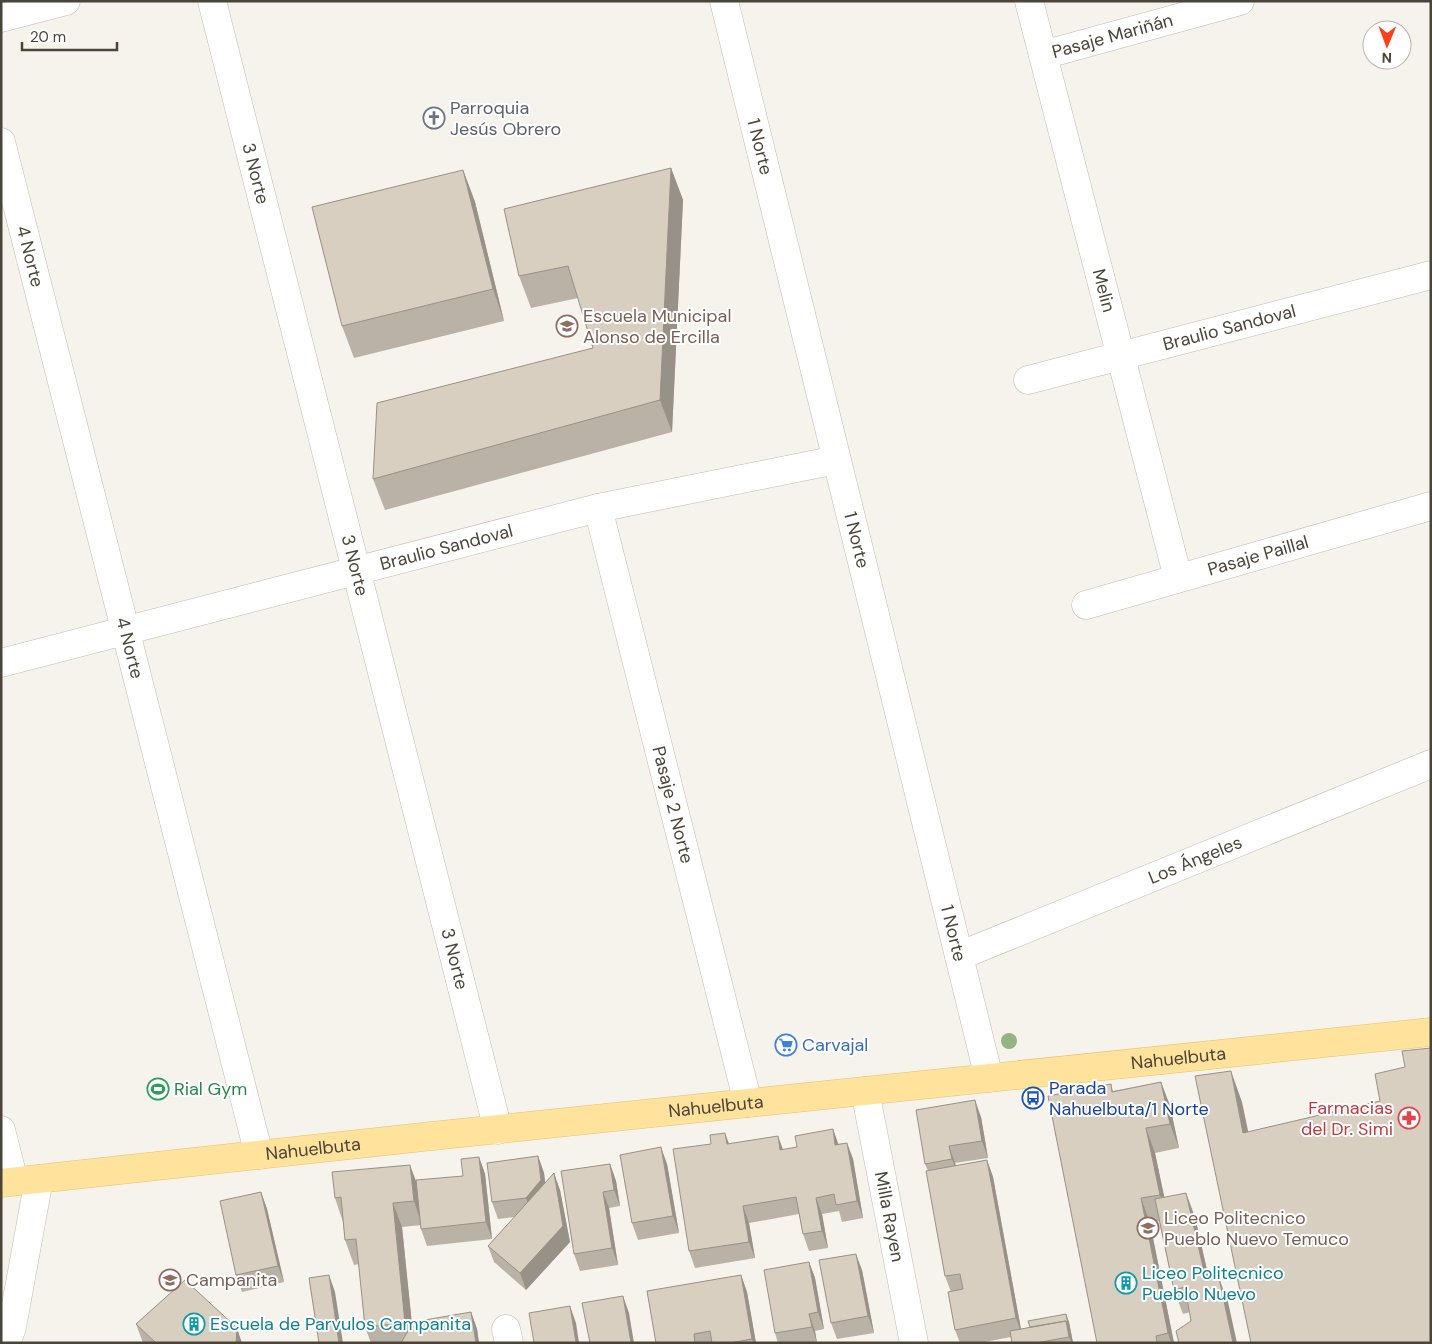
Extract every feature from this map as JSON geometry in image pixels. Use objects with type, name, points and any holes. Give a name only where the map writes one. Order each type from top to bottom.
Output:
[{"type":"main road","name":"Nahuelbuta","points":[[18,1181],[1431,1032]]},
{"type":"street","points":[[1,18],[66,1]]},
{"type":"street","name":"3 Norte","points":[[212,1],[498,1130]]},
{"type":"street","name":"1 Norte","points":[[724,1],[989,1078]]},
{"type":"street","name":"Melin","points":[[1029,1],[1178,578]]},
{"type":"street","name":"Pasaje Mariñán","points":[[1043,55],[1240,1]]},
{"type":"street","name":"4 Norte","points":[[1,142],[259,1155]]},
{"type":"street","name":"Braulio Sandoval","points":[[1028,380],[1431,275]]},
{"type":"street","name":"Braulio Sandoval","points":[[1,663],[598,508],[836,460]]},
{"type":"street","name":"Pasaje Paillal","points":[[1086,605],[1431,506]]},
{"type":"street","name":"Pasaje 2 Norte","points":[[598,508],[748,1103]]},
{"type":"street","name":"Los Ángeles","points":[[958,956],[1431,764]]},
{"type":"street","name":"Milla Rayen","points":[[865,1091],[914,1343]]},
{"type":"street","points":[[1,1130],[18,1181],[12,1327],[8,1339],[4,1343]]},
{"type":"building","points":[[671,168],[660,400],[373,479],[377,403],[593,348],[568,266],[519,276],[504,209]]},
{"type":"building","points":[[463,170],[493,289],[342,326],[312,207]]},
{"type":"building","points":[[1431,1048],[1431,1343],[1251,1343],[1195,1076],[1231,1071],[1243,1133],[1380,1101],[1375,1074],[1405,1067],[1402,1051]]},
{"type":"building","name":"Liceo Politecnico Pueblo Nuevo","points":[[1161,1082],[1170,1124],[1146,1128],[1160,1195],[1141,1198],[1168,1333],[1156,1336],[1157,1343],[1097,1343],[1048,1096],[1111,1084],[1112,1092]]},
{"type":"building","points":[[975,1100],[982,1141],[949,1146],[952,1159],[925,1164],[916,1110]]},
{"type":"building","points":[[833,1129],[835,1145],[847,1143],[857,1201],[836,1205],[834,1194],[816,1198],[822,1231],[803,1234],[796,1197],[743,1206],[749,1242],[689,1251],[673,1149],[711,1144],[710,1135],[725,1133],[727,1144],[778,1136],[780,1150],[797,1147],[795,1136]]},
{"type":"building","points":[[661,1147],[673,1216],[632,1223],[620,1155]]},
{"type":"building","points":[[538,1156],[541,1180],[526,1198],[492,1202],[487,1163]]},
{"type":"building","points":[[479,1157],[486,1222],[421,1229],[416,1180],[463,1176],[461,1159]]},
{"type":"building","points":[[987,1160],[1016,1318],[955,1330],[948,1292],[963,1289],[960,1274],[945,1276],[926,1171]]},
{"type":"building","points":[[610,1164],[614,1190],[603,1192],[612,1248],[574,1254],[561,1171]]},
{"type":"building","points":[[410,1165],[414,1201],[393,1203],[405,1323],[365,1327],[356,1239],[345,1240],[341,1197],[335,1198],[332,1172]]},
{"type":"building","points":[[554,1173],[563,1226],[520,1273],[488,1246]]},
{"type":"building","points":[[261,1192],[278,1266],[236,1275],[220,1201]]},
{"type":"building","points":[[1186,1193],[1206,1280],[1219,1278],[1233,1343],[1179,1343],[1176,1331],[1191,1321],[1185,1287],[1174,1290],[1155,1199]]},
{"type":"building","points":[[856,1254],[868,1316],[831,1323],[819,1260]]},
{"type":"building","points":[[809,1262],[818,1312],[809,1314],[812,1327],[775,1333],[764,1270]]},
{"type":"building","points":[[329,1275],[339,1343],[319,1343],[309,1278]]},
{"type":"building","points":[[741,1275],[752,1339],[730,1343],[712,1343],[710,1331],[694,1334],[695,1343],[656,1343],[647,1291]]},
{"type":"building","points":[[185,1280],[237,1328],[236,1343],[156,1343],[136,1324]]},
{"type":"building","points":[[623,1296],[631,1343],[590,1343],[582,1303]]},
{"type":"building","points":[[570,1306],[576,1343],[534,1343],[529,1313]]},
{"type":"building","points":[[471,1312],[476,1343],[401,1343],[408,1331],[419,1321]]},
{"type":"building","points":[[1066,1314],[1069,1329],[1066,1321],[1030,1327],[1028,1321]]},
{"type":"building","points":[[1066,1321],[1069,1337],[1036,1343],[1012,1343],[1010,1331]]},
{"type":"place","name":"Parroquia Jesús Obrero","points":[[434,118]]},
{"type":"place","name":"Escuela Municipal Alonso de Ercilla","points":[[567,326]]},
{"type":"place","name":"Carvajal","points":[[786,1045]]},
{"type":"place","name":"Rial Gym","points":[[158,1089]]},
{"type":"place","name":"Parada Nahuelbuta/1 Norte","points":[[1033,1098]]},
{"type":"place","name":"Farmacias del Dr. Simi","points":[[1409,1118]]},
{"type":"place","name":"Liceo Politecnico Pueblo Nuevo Temuco","points":[[1148,1228]]},
{"type":"place","name":"Campanita","points":[[170,1280]]},
{"type":"place","name":"Liceo Politecnico Pueblo Nuevo","points":[[1126,1283]]},
{"type":"place","name":"Escuela de Parvulos Campanita","points":[[194,1324]]}]
